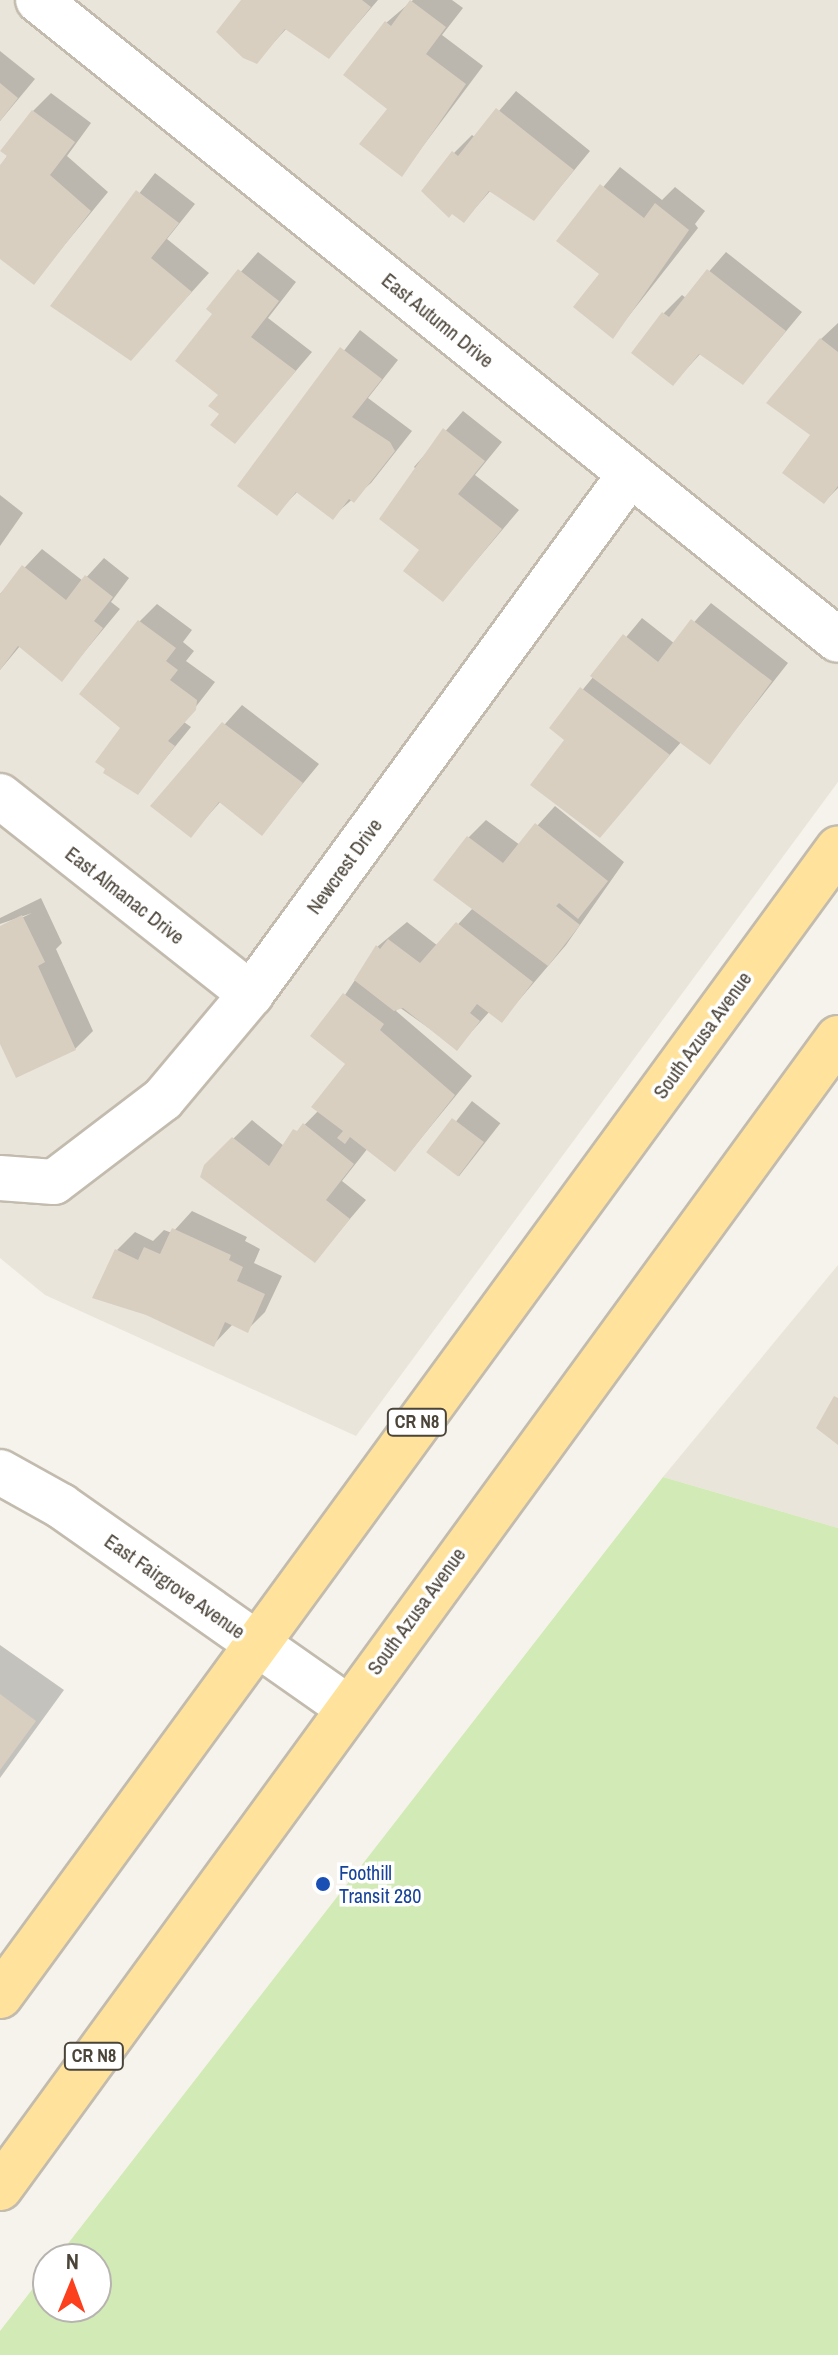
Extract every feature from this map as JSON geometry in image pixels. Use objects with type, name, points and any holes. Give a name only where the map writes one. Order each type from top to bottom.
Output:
[{"type":"main road","name":"South Azusa Avenue","points":[[0,1996],[256,1641],[838,849]]},
{"type":"main road","name":"South Azusa Avenue","points":[[0,2188],[346,1706],[838,1038]]},
{"type":"street","name":"East Autumn Drive","points":[[38,0],[838,640]]},
{"type":"street","name":"Newcrest Drive","points":[[0,1178],[54,1182],[163,1099],[251,994],[630,474]]},
{"type":"street","name":"East Almanac Drive","points":[[0,796],[251,994]]},
{"type":"street","name":"East Fairgrove Avenue","points":[[0,1472],[61,1506],[346,1706]]},
{"type":"shaded area","points":[[0,0],[838,0],[838,782],[356,1436],[45,1295],[0,1258]]},
{"type":"shaded area","points":[[838,1265],[838,1528],[663,1477]]},
{"type":"green space","points":[[663,1477],[838,1528],[838,2355],[0,2355],[0,2331],[32,2290],[32,2323],[112,2323],[112,2243],[68,2243]]},
{"type":"building","points":[[241,0],[362,0],[371,7],[329,59],[285,29],[257,64],[243,58],[216,32]]},
{"type":"building","points":[[410,0],[446,27],[426,54],[466,84],[402,177],[359,144],[387,109],[343,75],[385,21],[391,26]]},
{"type":"building","points":[[0,83],[18,98],[0,121]]},
{"type":"building","points":[[496,108],[574,170],[534,221],[489,191],[464,223],[452,214],[449,218],[421,191],[452,151],[458,156]]},
{"type":"building","points":[[32,110],[75,142],[50,175],[91,211],[34,285],[0,259],[0,165],[7,156],[0,151]]},
{"type":"building","points":[[600,184],[644,218],[655,203],[689,230],[613,339],[573,307],[599,274],[556,241]]},
{"type":"building","points":[[136,190],[179,223],[151,258],[192,292],[131,361],[50,306]]},
{"type":"building","points":[[238,269],[279,301],[251,337],[296,371],[235,444],[210,425],[219,414],[208,406],[218,395],[175,361],[212,314],[206,309]]},
{"type":"building","points":[[707,269],[786,331],[743,385],[699,354],[673,386],[631,353],[662,312],[669,317]]},
{"type":"building","points":[[820,338],[838,352],[838,486],[824,504],[782,473],[810,435],[766,403]]},
{"type":"building","points":[[340,347],[382,379],[352,417],[390,442],[395,451],[354,503],[349,499],[333,520],[296,492],[277,516],[237,486]]},
{"type":"building","points":[[443,428],[485,461],[458,494],[502,529],[443,602],[403,571],[419,550],[379,519]]},
{"type":"building","points":[[22,565],[66,600],[85,575],[113,597],[94,621],[103,628],[62,682],[18,646],[0,670],[0,594]]},
{"type":"building","points":[[691,619],[772,681],[710,765],[590,676],[623,634],[658,662]]},
{"type":"building","points":[[138,620],[176,648],[166,661],[178,670],[170,680],[197,700],[196,710],[168,741],[175,746],[138,795],[103,773],[105,769],[95,762],[120,728],[79,694]]},
{"type":"building","points":[[580,687],[670,755],[600,838],[530,785],[564,740],[549,728]]},
{"type":"building","points":[[222,722],[303,783],[262,836],[219,802],[191,838],[150,806]]},
{"type":"building","points":[[535,823],[608,881],[578,919],[559,903],[556,906],[580,925],[548,966],[433,880],[467,836],[503,863]]},
{"type":"building","points":[[22,915],[45,962],[38,966],[76,1050],[16,1078],[0,1044],[0,926]]},
{"type":"building","points":[[456,922],[533,982],[502,1023],[477,1004],[470,1013],[480,1021],[457,1051],[403,1008],[394,1011],[354,980],[376,945],[380,949],[388,939],[420,963]]},
{"type":"building","points":[[343,993],[384,1024],[380,1030],[455,1095],[395,1172],[350,1137],[345,1144],[337,1138],[343,1131],[311,1107],[345,1064],[310,1036]]},
{"type":"building","points":[[452,1118],[484,1142],[458,1176],[426,1152]]},
{"type":"building","points":[[303,1123],[354,1164],[326,1200],[350,1219],[315,1263],[200,1177],[204,1165],[232,1137],[269,1166],[293,1129],[297,1131]]},
{"type":"building","points":[[172,1228],[231,1255],[229,1260],[243,1267],[237,1281],[265,1294],[248,1333],[225,1322],[214,1347],[146,1315],[92,1298],[115,1249],[138,1260],[144,1247],[160,1254]]},
{"type":"building","points":[[834,1396],[838,1398],[838,1445],[816,1428]]},
{"type":"building","points":[[0,1694],[36,1721],[0,1770]]},
{"type":"place","name":"Foothill Transit 280","points":[[323,1884]]}]
